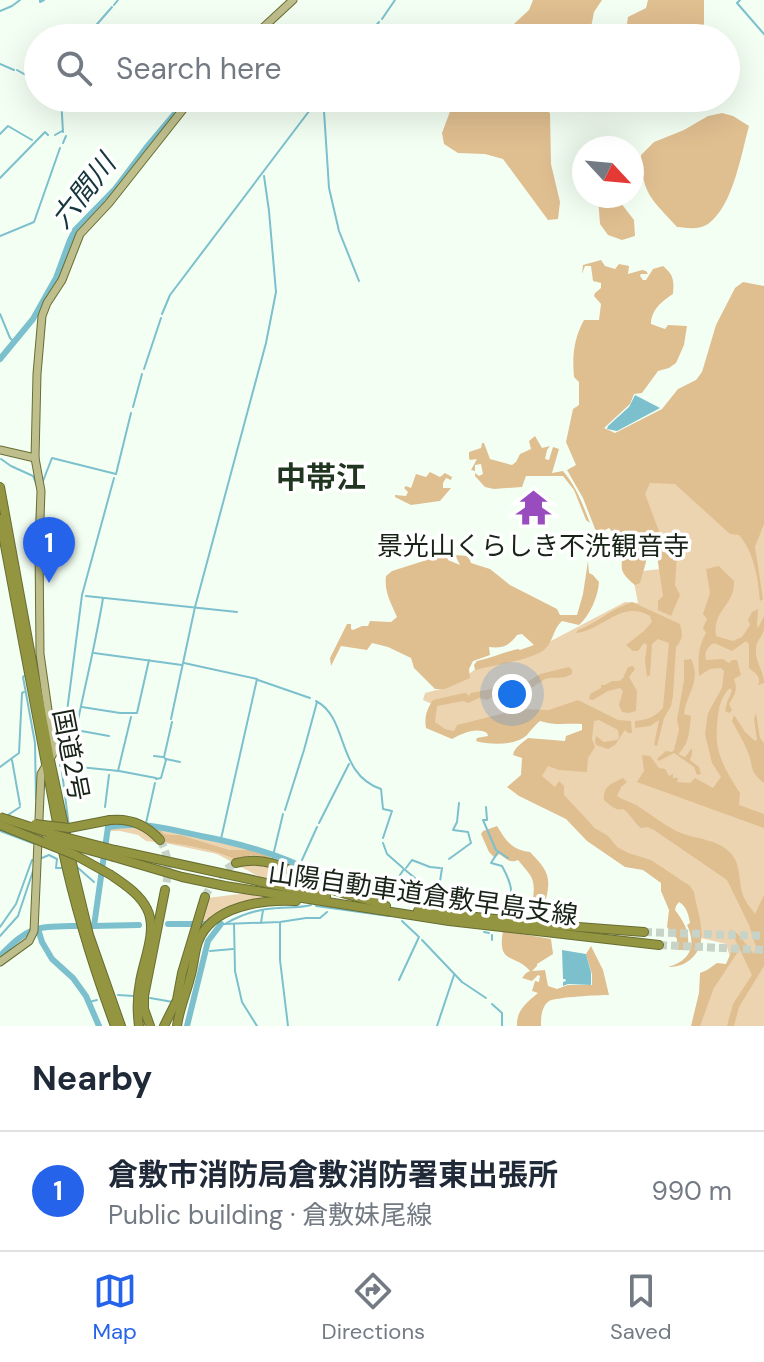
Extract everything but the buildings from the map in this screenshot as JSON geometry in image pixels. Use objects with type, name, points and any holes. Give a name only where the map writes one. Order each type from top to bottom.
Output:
[{"type":"highway","name":"国道2号","points":[[0,487],[60,839],[76,909],[102,981],[124,1026]]},
{"type":"highway","name":"国道2号","points":[[0,519],[48,763],[113,1026]]},
{"type":"highway","points":[[40,796],[49,798],[60,839]]},
{"type":"highway","points":[[0,820],[57,828],[126,820],[139,823],[160,840]]},
{"type":"highway","points":[[0,820],[47,839],[114,854]]},
{"type":"highway","points":[[0,820],[111,875],[145,904],[154,931]]},
{"type":"highway","name":"山陽自動車道倉敷早島支線","points":[[114,854],[184,866],[304,897],[376,910],[511,925],[644,932]]},
{"type":"highway","name":"山陽自動車道倉敷早島支線","points":[[114,854],[182,877],[225,886],[659,945]]},
{"type":"highway","points":[[236,863],[255,860],[272,863],[346,895],[386,906]]},
{"type":"highway","points":[[139,1026],[142,992],[165,890]]},
{"type":"highway","points":[[164,1026],[178,995],[205,897]]},
{"type":"highway","points":[[178,1022],[197,945],[207,928],[230,912],[257,903],[304,897]]},
{"type":"highway","points":[[142,992],[150,1026]]},
{"type":"main road","points":[[267,24],[293,0]]},
{"type":"main road","points":[[0,962],[29,941],[34,929],[41,774],[54,752],[41,667],[41,491],[35,458],[37,374],[44,310],[62,280],[83,228],[109,203],[181,112]]},
{"type":"main road","points":[[0,450],[35,458]]},
{"type":"shaded area","points":[[533,0],[602,0],[594,12],[592,24],[514,24],[529,10]]},
{"type":"shaded area","points":[[648,0],[704,0],[704,24],[627,24],[628,17],[646,8]]},
{"type":"shaded area","points":[[450,112],[549,112],[551,164],[560,202],[558,219],[548,220],[503,159],[485,154],[458,153],[444,144],[442,133]]},
{"type":"shaded area","points":[[722,113],[749,126],[739,165],[730,193],[717,216],[705,226],[677,227],[646,188],[644,152],[654,142],[708,116]]},
{"type":"shaded area","points":[[599,208],[625,208],[634,220],[635,236],[622,240],[608,235],[600,224]]},
{"type":"shaded area","points":[[601,260],[605,266],[615,269],[619,264],[629,266],[628,274],[646,271],[648,274],[640,276],[643,280],[653,269],[663,266],[672,278],[673,294],[655,310],[651,324],[665,329],[668,325],[687,326],[684,345],[676,363],[658,371],[642,393],[634,394],[630,404],[604,428],[615,433],[662,409],[678,389],[696,380],[702,372],[716,325],[735,288],[743,282],[764,286],[764,524],[755,547],[763,599],[760,601],[752,557],[739,535],[730,534],[675,484],[650,483],[645,494],[663,542],[677,555],[675,585],[680,595],[671,616],[658,610],[658,601],[663,596],[656,549],[646,550],[640,583],[635,585],[622,569],[620,542],[609,528],[597,534],[583,498],[567,470],[576,465],[566,442],[573,409],[579,405],[579,382],[574,377],[573,369],[576,340],[584,320],[599,320],[601,304],[594,296],[601,283],[593,281],[591,266],[585,266],[582,274],[583,265]]},
{"type":"shaded area","points":[[535,436],[542,448],[550,446],[545,459],[549,460],[553,447],[559,449],[552,473],[563,471],[568,477],[590,523],[574,490],[563,476],[526,476],[522,487],[494,489],[485,487],[475,476],[475,473],[479,476],[483,474],[481,464],[475,465],[475,471],[471,470],[477,459],[470,460],[469,452],[481,448],[482,443],[490,459],[512,465],[520,454],[531,449],[529,441]]},
{"type":"shaded area","points":[[430,472],[440,477],[445,473],[452,477],[451,480],[446,478],[443,483],[443,488],[451,488],[440,501],[411,505],[395,497],[406,496],[408,492],[404,488],[411,488],[416,474],[426,477]]},
{"type":"shaded area","points":[[650,483],[675,483],[755,547],[764,521],[764,1026],[699,1026],[730,957],[726,944],[701,938],[693,892],[616,848],[541,776],[548,764],[591,740],[593,720],[556,710],[454,732],[434,723],[436,706],[423,700],[425,693],[448,687],[478,667],[549,642],[625,602],[638,603],[633,578],[642,571],[661,569],[674,585],[644,494]]},
{"type":"shaded area","points":[[435,547],[450,554],[448,560],[460,565],[455,555],[468,556],[471,563],[490,569],[510,585],[557,609],[560,615],[577,615],[588,561],[589,573],[599,582],[597,594],[583,621],[579,625],[562,621],[548,646],[539,653],[475,670],[477,661],[534,645],[522,634],[517,635],[505,646],[489,647],[490,655],[473,661],[469,669],[470,678],[445,689],[435,689],[414,668],[411,658],[372,643],[367,650],[341,646],[331,666],[330,658],[347,624],[351,624],[353,630],[368,626],[370,621],[391,622],[397,617],[387,592],[386,576],[392,571],[433,558],[430,551]]},
{"type":"shaded area","points":[[719,566],[734,581],[731,596],[717,620],[716,636],[733,641],[742,637],[750,625],[748,620],[752,612],[758,609],[758,628],[764,616],[764,630],[756,649],[764,683],[758,685],[756,673],[749,668],[749,644],[746,641],[732,651],[714,643],[705,655],[706,660],[723,659],[729,663],[737,660],[741,675],[734,679],[735,692],[729,704],[732,710],[729,713],[725,711],[732,691],[730,688],[719,708],[718,748],[740,793],[739,805],[764,814],[764,828],[637,782],[644,771],[642,755],[650,756],[669,776],[673,774],[673,778],[678,778],[677,782],[690,783],[695,778],[713,788],[721,777],[712,763],[705,734],[708,713],[722,688],[724,671],[721,668],[710,669],[699,676],[700,648],[707,619],[703,614],[710,593],[706,569]]},
{"type":"shaded area","points":[[632,602],[680,624],[682,631],[676,647],[671,706],[664,718],[657,746],[654,745],[659,720],[650,726],[635,728],[635,721],[650,718],[663,708],[669,643],[658,639],[652,644],[650,675],[647,677],[647,645],[644,643],[638,651],[633,651],[626,645],[652,622],[650,616],[640,612],[621,613],[576,633]]},
{"type":"shaded area","points":[[691,659],[695,674],[684,714],[691,716],[689,732],[685,746],[678,754],[685,757],[692,748],[690,760],[699,767],[701,774],[697,775],[694,767],[674,753],[659,761],[657,759],[666,751],[674,750],[679,730],[677,720],[684,660]]},
{"type":"shaded area","points":[[569,667],[572,674],[568,676],[545,679],[533,687],[501,697],[437,706],[435,722],[454,731],[457,725],[521,709],[549,710],[578,700],[618,720],[631,721],[632,733],[625,730],[615,745],[608,749],[596,745],[596,736],[604,742],[617,740],[618,730],[599,720],[594,721],[592,739],[595,747],[588,758],[587,772],[548,766],[542,776],[555,787],[559,781],[564,786],[564,795],[617,847],[651,860],[690,886],[694,892],[702,936],[697,952],[680,965],[668,967],[682,961],[690,952],[687,925],[690,920],[684,906],[679,902],[675,910],[686,929],[688,944],[687,950],[677,950],[677,939],[667,927],[669,910],[661,883],[643,870],[625,867],[587,841],[566,819],[507,787],[521,775],[522,758],[513,755],[528,738],[565,741],[566,736],[582,730],[582,724],[540,721],[522,739],[502,744],[476,741],[488,736],[483,731],[452,739],[426,728],[426,713],[433,700],[464,693],[468,697],[471,693],[529,681],[540,674]]},
{"type":"shaded area","points":[[628,667],[635,669],[629,677],[637,691],[636,711],[622,712],[619,705],[623,691],[620,688],[589,699],[590,694],[601,685],[619,681]]},
{"type":"shaded area","points":[[756,713],[760,738],[764,743],[764,783],[753,771],[747,750],[732,721],[734,715],[755,741]]},
{"type":"shaded area","points":[[623,778],[627,782],[617,796],[637,805],[676,831],[728,850],[737,864],[743,895],[755,914],[764,895],[764,966],[739,1007],[734,1026],[727,1026],[733,1004],[752,975],[730,929],[754,954],[756,947],[749,925],[727,880],[654,830],[641,828],[626,811],[604,800],[606,788]]},
{"type":"shaded area","points":[[150,826],[225,841],[271,855],[270,859],[251,857],[270,865],[268,879],[272,879],[275,866],[311,883],[307,889],[267,881],[217,854],[146,841],[138,835],[111,831],[107,837],[111,827]],"holes":[[[156,830],[181,835],[230,850],[251,850],[270,855],[269,858],[253,855],[235,860],[211,851],[164,842]]]},
{"type":"shaded area","points":[[497,826],[510,844],[530,852],[544,868],[548,878],[546,899],[533,898],[533,881],[518,860],[510,861],[499,854],[495,858],[489,852],[481,834]]},
{"type":"shaded area","points":[[156,828],[164,834],[181,835],[230,850],[251,850],[271,857],[253,855],[235,860],[211,851],[163,842]]},
{"type":"shaded area","points":[[248,893],[284,898],[210,921],[199,921],[207,898]]},
{"type":"shaded area","points":[[503,931],[551,939],[553,954],[532,971],[545,970],[548,986],[557,989],[568,985],[592,985],[586,954],[591,946],[603,970],[609,995],[549,1001],[543,1009],[541,1026],[517,1026],[520,1012],[538,993],[532,991],[540,976],[532,981],[522,978],[530,971],[505,954],[502,949]]},
{"type":"shaded area","points":[[734,946],[737,953],[714,988],[700,1026],[691,1026],[700,973],[717,963],[726,964]]},
{"type":"water","points":[[635,395],[660,408],[617,431],[607,429],[629,407]]},
{"type":"water","points":[[562,950],[586,954],[591,985],[563,986],[566,981],[563,979]]},
{"type":"waterway","points":[[0,11],[20,0]]},
{"type":"waterway","points":[[40,0],[44,0]]},
{"type":"waterway","points":[[114,5],[118,0]]},
{"type":"waterway","points":[[382,19],[395,0]]},
{"type":"waterway","points":[[740,0],[737,3],[764,34]]},
{"type":"waterway","points":[[97,24],[112,7]]},
{"type":"waterway","points":[[0,64],[14,70]]},
{"type":"waterway","points":[[17,70],[24,74]]},
{"type":"waterway","points":[[62,112],[63,132]]},
{"type":"waterway","name":"六間川","points":[[0,359],[33,319],[56,278],[75,230],[115,189],[176,112]]},
{"type":"waterway","points":[[162,314],[170,295],[308,112]]},
{"type":"waterway","points":[[324,112],[329,188],[339,231],[359,281]]},
{"type":"waterway","points":[[0,134],[8,126],[32,140]]},
{"type":"waterway","points":[[55,135],[62,131]]},
{"type":"waterway","points":[[0,178],[45,132],[48,135]]},
{"type":"waterway","points":[[63,143],[66,136]]},
{"type":"waterway","points":[[0,236],[34,222],[60,148]]},
{"type":"waterway","points":[[171,719],[195,607],[266,343],[276,292],[264,176]]},
{"type":"waterway","points":[[0,314],[14,342]]},
{"type":"waterway","points":[[144,369],[161,318]]},
{"type":"waterway","points":[[133,407],[142,374]]},
{"type":"waterway","points":[[116,474],[131,413]]},
{"type":"waterway","points":[[43,481],[52,458],[116,474]]},
{"type":"waterway","points":[[1,459],[33,476],[37,486]]},
{"type":"waterway","points":[[60,766],[82,595],[114,478]]},
{"type":"waterway","points":[[36,534],[37,508]]},
{"type":"waterway","points":[[86,596],[237,612]]},
{"type":"waterway","points":[[103,598],[76,730],[109,736]]},
{"type":"waterway","points":[[94,653],[182,665]]},
{"type":"waterway","points":[[37,658],[37,666]]},
{"type":"waterway","points":[[82,707],[137,713],[149,660]]},
{"type":"waterway","points":[[184,663],[257,679],[221,839]]},
{"type":"waterway","points":[[24,676],[35,743],[36,800]]},
{"type":"waterway","points":[[258,680],[310,698]]},
{"type":"waterway","points":[[0,767],[19,753],[24,692]]},
{"type":"waterway","points":[[316,701],[334,720],[356,771],[367,782],[381,789],[383,809],[392,811],[383,838]]},
{"type":"waterway","points":[[285,810],[317,702]]},
{"type":"waterway","points":[[110,770],[118,771],[131,717]]},
{"type":"waterway","points":[[156,779],[161,778],[172,722]]},
{"type":"waterway","points":[[154,756],[163,757]]},
{"type":"waterway","points":[[166,759],[180,762]]},
{"type":"waterway","points":[[12,760],[20,805]]},
{"type":"waterway","points":[[319,823],[349,764]]},
{"type":"waterway","points":[[70,766],[109,770]]},
{"type":"waterway","points":[[119,771],[156,778]]},
{"type":"waterway","points":[[62,772],[69,827]]},
{"type":"waterway","points":[[105,807],[109,775]]},
{"type":"waterway","points":[[146,823],[155,783]]},
{"type":"waterway","points":[[36,803],[36,813]]},
{"type":"waterway","points":[[449,859],[471,843],[468,832],[453,830],[459,803]]},
{"type":"waterway","points":[[8,815],[20,807]]},
{"type":"waterway","points":[[486,807],[487,820],[483,820],[496,850],[508,858]]},
{"type":"waterway","points":[[272,860],[283,814]]},
{"type":"waterway","points":[[94,926],[108,827],[155,827],[232,843],[277,856],[321,876]]},
{"type":"waterway","points":[[302,860],[317,827]]},
{"type":"waterway","points":[[0,831],[35,844]]},
{"type":"waterway","points":[[383,843],[387,854],[403,868]]},
{"type":"waterway","points":[[498,852],[491,863],[502,866],[511,890],[505,915]]},
{"type":"waterway","points":[[42,858],[49,855],[57,859],[56,868],[61,868]]},
{"type":"waterway","points":[[0,927],[16,904],[32,860],[35,860]]},
{"type":"waterway","points":[[406,868],[412,860],[440,868]]},
{"type":"waterway","points":[[77,867],[94,882]]},
{"type":"waterway","points":[[268,880],[271,867]]},
{"type":"waterway","points":[[439,888],[442,868]]},
{"type":"waterway","points":[[400,875],[404,869],[433,893],[437,888]]},
{"type":"waterway","points":[[0,936],[18,916],[33,871]]},
{"type":"waterway","points":[[326,879],[355,893]]},
{"type":"waterway","points":[[438,889],[464,912]]},
{"type":"waterway","points":[[225,924],[257,911],[311,905]]},
{"type":"waterway","points":[[316,906],[389,916]]},
{"type":"waterway","points":[[261,923],[263,910]]},
{"type":"waterway","points":[[224,924],[320,918],[327,912]]},
{"type":"waterway","points":[[402,921],[418,936]]},
{"type":"waterway","points":[[280,923],[280,960],[288,1026]]},
{"type":"waterway","points":[[168,924],[212,924]]},
{"type":"waterway","points":[[187,1026],[208,941],[221,924]]},
{"type":"waterway","points":[[234,924],[235,971],[242,1002],[257,1026]]},
{"type":"waterway","points":[[93,926],[139,925]]},
{"type":"waterway","points":[[0,956],[33,930],[76,926]]},
{"type":"waterway","points":[[38,929],[52,959],[73,978],[86,996],[99,1026]]},
{"type":"waterway","points":[[484,932],[489,933]]},
{"type":"waterway","points":[[492,935],[492,940]]},
{"type":"waterway","points":[[399,980],[419,937]]},
{"type":"waterway","points":[[422,940],[462,982],[486,998]]},
{"type":"waterway","points":[[210,951],[233,949]]},
{"type":"waterway","points":[[437,1026],[454,975]]},
{"type":"waterway","points":[[118,995],[134,996]]},
{"type":"waterway","points":[[150,998],[173,1002]]},
{"type":"waterway","points":[[89,1002],[97,1000]]},
{"type":"waterway","points":[[492,1004],[502,1013],[502,1026]]},
{"type":"tunnel","points":[[160,840],[168,865],[165,890]]},
{"type":"tunnel","points":[[205,897],[218,877],[236,863]]},
{"type":"tunnel","points":[[644,932],[764,936]]},
{"type":"tunnel","points":[[659,945],[764,950]]},
{"type":"place","name":"景光山くらしき不洗観音寺","points":[[533,507]]},
{"type":"place","name":"倉敷市消防局倉敷消防署東出張所","points":[[49,583]]},
{"type":"district","name":"中帯江","points":[[321,478]]}]
